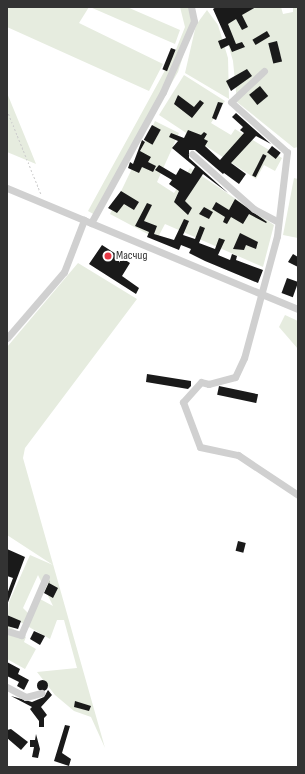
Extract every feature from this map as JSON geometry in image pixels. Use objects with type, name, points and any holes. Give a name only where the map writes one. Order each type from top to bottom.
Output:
[{"type":"street","points":[[91,223],[163,92],[194,22],[191,7]]},
{"type":"street","points":[[264,71],[232,102],[286,149],[278,222],[261,293],[235,377],[208,384],[201,382],[183,402],[200,447],[238,455],[298,496]]},
{"type":"street","points":[[192,154],[254,209],[278,222]]},
{"type":"street","points":[[7,188],[298,309]]},
{"type":"street","points":[[7,338],[64,272],[84,220]]},
{"type":"street","points":[[7,631],[21,635],[46,577]]},
{"type":"street","points":[[7,687],[26,697],[41,693]]},
{"type":"path","points":[[7,110],[43,202]]},
{"type":"shaded area","points":[[7,7],[89,7],[79,23],[163,64],[149,91],[7,27]]},
{"type":"shaded area","points":[[90,7],[127,7],[180,30],[175,44]]},
{"type":"shaded area","points":[[180,7],[191,7],[195,18],[178,72],[95,215],[88,211],[175,52],[185,27]]},
{"type":"shaded area","points":[[223,7],[281,7],[283,14],[293,12],[293,7],[298,7],[298,147],[294,148],[237,102],[233,61],[218,10]]},
{"type":"shaded area","points":[[207,10],[218,25],[228,58],[229,99],[185,73],[196,25]]},
{"type":"shaded area","points":[[184,75],[225,101],[211,123],[231,135],[235,129],[282,158],[275,171],[264,165],[256,179],[159,115]]},
{"type":"shaded area","points":[[7,93],[30,149],[36,164],[7,152]]},
{"type":"shaded area","points":[[155,121],[179,133],[157,182],[174,193],[190,168],[274,225],[263,267],[165,224],[157,239],[110,214]]},
{"type":"shaded area","points":[[294,178],[298,179],[298,238],[283,235]]},
{"type":"shaded area","points":[[78,263],[137,299],[25,448],[23,458],[105,748],[91,717],[74,711],[55,695],[37,672],[77,668],[64,620],[57,620],[50,639],[8,615],[9,602],[30,555],[53,565],[7,535],[7,347]],"holes":[[[38,575],[53,606],[40,599],[31,616],[23,608]]]},
{"type":"shaded area","points":[[285,315],[298,321],[298,349],[279,327]]},
{"type":"shaded area","points":[[7,625],[26,637],[24,642],[36,649],[25,669],[7,659]]},
{"type":"building","points":[[216,7],[256,7],[242,15],[248,27],[242,30],[236,19],[228,24],[236,44],[242,42],[245,47],[232,52],[229,45],[221,49],[218,41],[226,38],[213,9]]},
{"type":"building","points":[[267,31],[270,36],[256,45],[252,40]]},
{"type":"building","points":[[277,41],[282,61],[273,64],[268,43]]},
{"type":"building","points":[[171,48],[176,50],[167,71],[162,69]]},
{"type":"building","points":[[247,69],[252,76],[231,91],[226,81]]},
{"type":"building","points":[[260,86],[268,96],[257,105],[249,95]]},
{"type":"building","points":[[178,95],[194,107],[200,100],[204,103],[192,118],[174,104]]},
{"type":"building","points":[[218,102],[223,103],[216,120],[212,118]]},
{"type":"building","points":[[236,113],[271,144],[256,136],[231,163],[246,174],[239,184],[224,173],[223,174],[195,150],[189,150],[189,158],[228,193],[203,174],[185,201],[192,208],[188,215],[174,202],[179,191],[169,184],[172,180],[155,170],[159,165],[176,175],[180,168],[191,174],[195,167],[172,148],[178,141],[169,137],[171,133],[184,138],[188,130],[201,135],[204,132],[207,134],[204,139],[208,141],[205,146],[220,160],[244,133],[240,130],[243,127],[232,117]]},
{"type":"building","points":[[152,125],[161,130],[153,145],[144,140]]},
{"type":"building","points":[[142,140],[145,142],[140,151],[151,157],[148,162],[156,166],[153,172],[142,167],[139,173],[128,168],[130,162],[133,164]]},
{"type":"building","points":[[272,146],[281,153],[276,159],[267,152]]},
{"type":"building","points":[[263,154],[267,156],[256,177],[252,175]]},
{"type":"building","points":[[121,191],[139,202],[134,210],[124,204],[117,213],[108,208]]},
{"type":"building","points":[[235,199],[267,222],[266,223],[249,214],[243,224],[231,217],[227,224],[223,222],[225,217],[212,209],[216,202],[229,210]]},
{"type":"building","points":[[147,203],[152,205],[144,221],[157,226],[154,234],[174,240],[184,219],[189,221],[183,235],[195,239],[200,226],[205,228],[199,243],[215,249],[219,238],[225,240],[218,255],[230,260],[232,254],[237,256],[236,260],[263,270],[258,283],[189,253],[191,249],[181,245],[179,250],[147,237],[149,232],[135,226]]},
{"type":"building","points":[[204,207],[213,212],[209,219],[199,214]]},
{"type":"building","points":[[240,233],[258,242],[256,249],[246,245],[244,250],[233,249]]},
{"type":"building","points":[[102,245],[130,263],[122,276],[139,288],[136,294],[89,264]]},
{"type":"building","points":[[293,254],[298,257],[298,267],[288,262]]},
{"type":"building","points":[[287,278],[298,282],[293,297],[282,293]]},
{"type":"building","points":[[147,374],[191,381],[191,386],[188,389],[146,382]]},
{"type":"building","points":[[219,386],[258,394],[256,403],[217,395]]},
{"type":"building","points":[[238,541],[246,543],[243,553],[236,551]]},
{"type":"building","points":[[7,549],[25,557],[7,605],[7,594],[13,578],[7,576]]},
{"type":"building","points":[[50,580],[49,583],[58,588],[53,598],[44,593]]},
{"type":"building","points":[[7,615],[21,621],[18,629],[7,626]]},
{"type":"building","points":[[34,631],[45,636],[40,645],[30,639]]},
{"type":"building","points":[[7,662],[20,669],[18,674],[29,680],[24,690],[17,686],[19,682],[7,676]]},
{"type":"building","points":[[42,679],[46,681],[48,685],[46,689],[42,691],[38,689],[36,685],[38,681]]},
{"type":"building","points":[[48,690],[52,695],[41,707],[47,715],[44,718],[44,727],[39,727],[39,721],[30,709],[32,707],[11,696],[32,702],[44,697]]},
{"type":"building","points":[[75,701],[91,706],[89,711],[74,707]]},
{"type":"building","points":[[65,725],[70,726],[62,753],[71,759],[69,766],[54,761]]},
{"type":"building","points":[[11,729],[28,742],[21,750],[7,738],[7,730]]},
{"type":"building","points":[[36,734],[40,749],[38,758],[32,757],[34,747],[30,747],[30,740],[35,740]]},
{"type":"place","name":"Масчид","points":[[108,256]]}]
